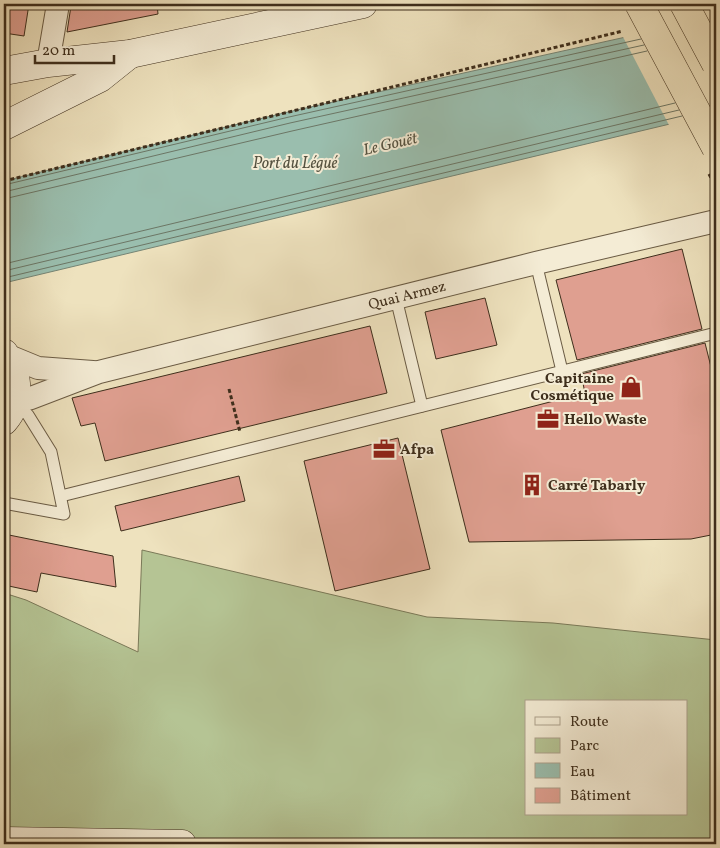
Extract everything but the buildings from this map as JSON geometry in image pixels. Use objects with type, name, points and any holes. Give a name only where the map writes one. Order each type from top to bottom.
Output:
[{"type":"highway","points":[[640,4],[716,148]]},
{"type":"highway","points":[[684,4],[716,64]]},
{"type":"street","points":[[48,63],[58,4]]},
{"type":"street","points":[[4,71],[48,63],[130,54],[346,5]]},
{"type":"street","points":[[4,126],[100,78],[130,54]]},
{"type":"street","name":"Quai Armez","points":[[9,411],[31,398],[99,372],[536,263],[716,221]]},
{"type":"street","points":[[4,353],[12,364],[16,376],[17,389],[9,411]]},
{"type":"street","name":"Quai Armez","points":[[4,353],[38,368],[99,372]]},
{"type":"street","points":[[4,841],[182,844]]},
{"type":"lane","points":[[536,263],[562,370]]},
{"type":"lane","points":[[396,298],[422,406]]},
{"type":"lane","points":[[61,496],[716,333]]},
{"type":"lane","points":[[4,503],[64,514],[51,452],[33,422],[9,411]]},
{"type":"path","points":[[4,181],[629,29]]},
{"type":"path","points":[[229,389],[245,450]]},
{"type":"green space","points":[[142,550],[427,617],[553,623],[716,640],[716,844],[4,844],[4,593],[26,600],[138,652]]},
{"type":"water","name":"Port du Légué","points":[[716,17],[716,113],[4,283],[4,181],[288,112]]},
{"type":"pier","points":[[716,14],[716,116],[670,127],[622,35]]},
{"type":"place","name":"Capitaine Cosmétique","points":[[631,387]]},
{"type":"place","name":"Hello Waste","points":[[548,419]]},
{"type":"place","name":"Afpa","points":[[384,449]]},
{"type":"place","name":"Carré Tabarly","points":[[532,485]]},
{"type":"water label","name":"Le Gouët","points":[[390,143]]}]
